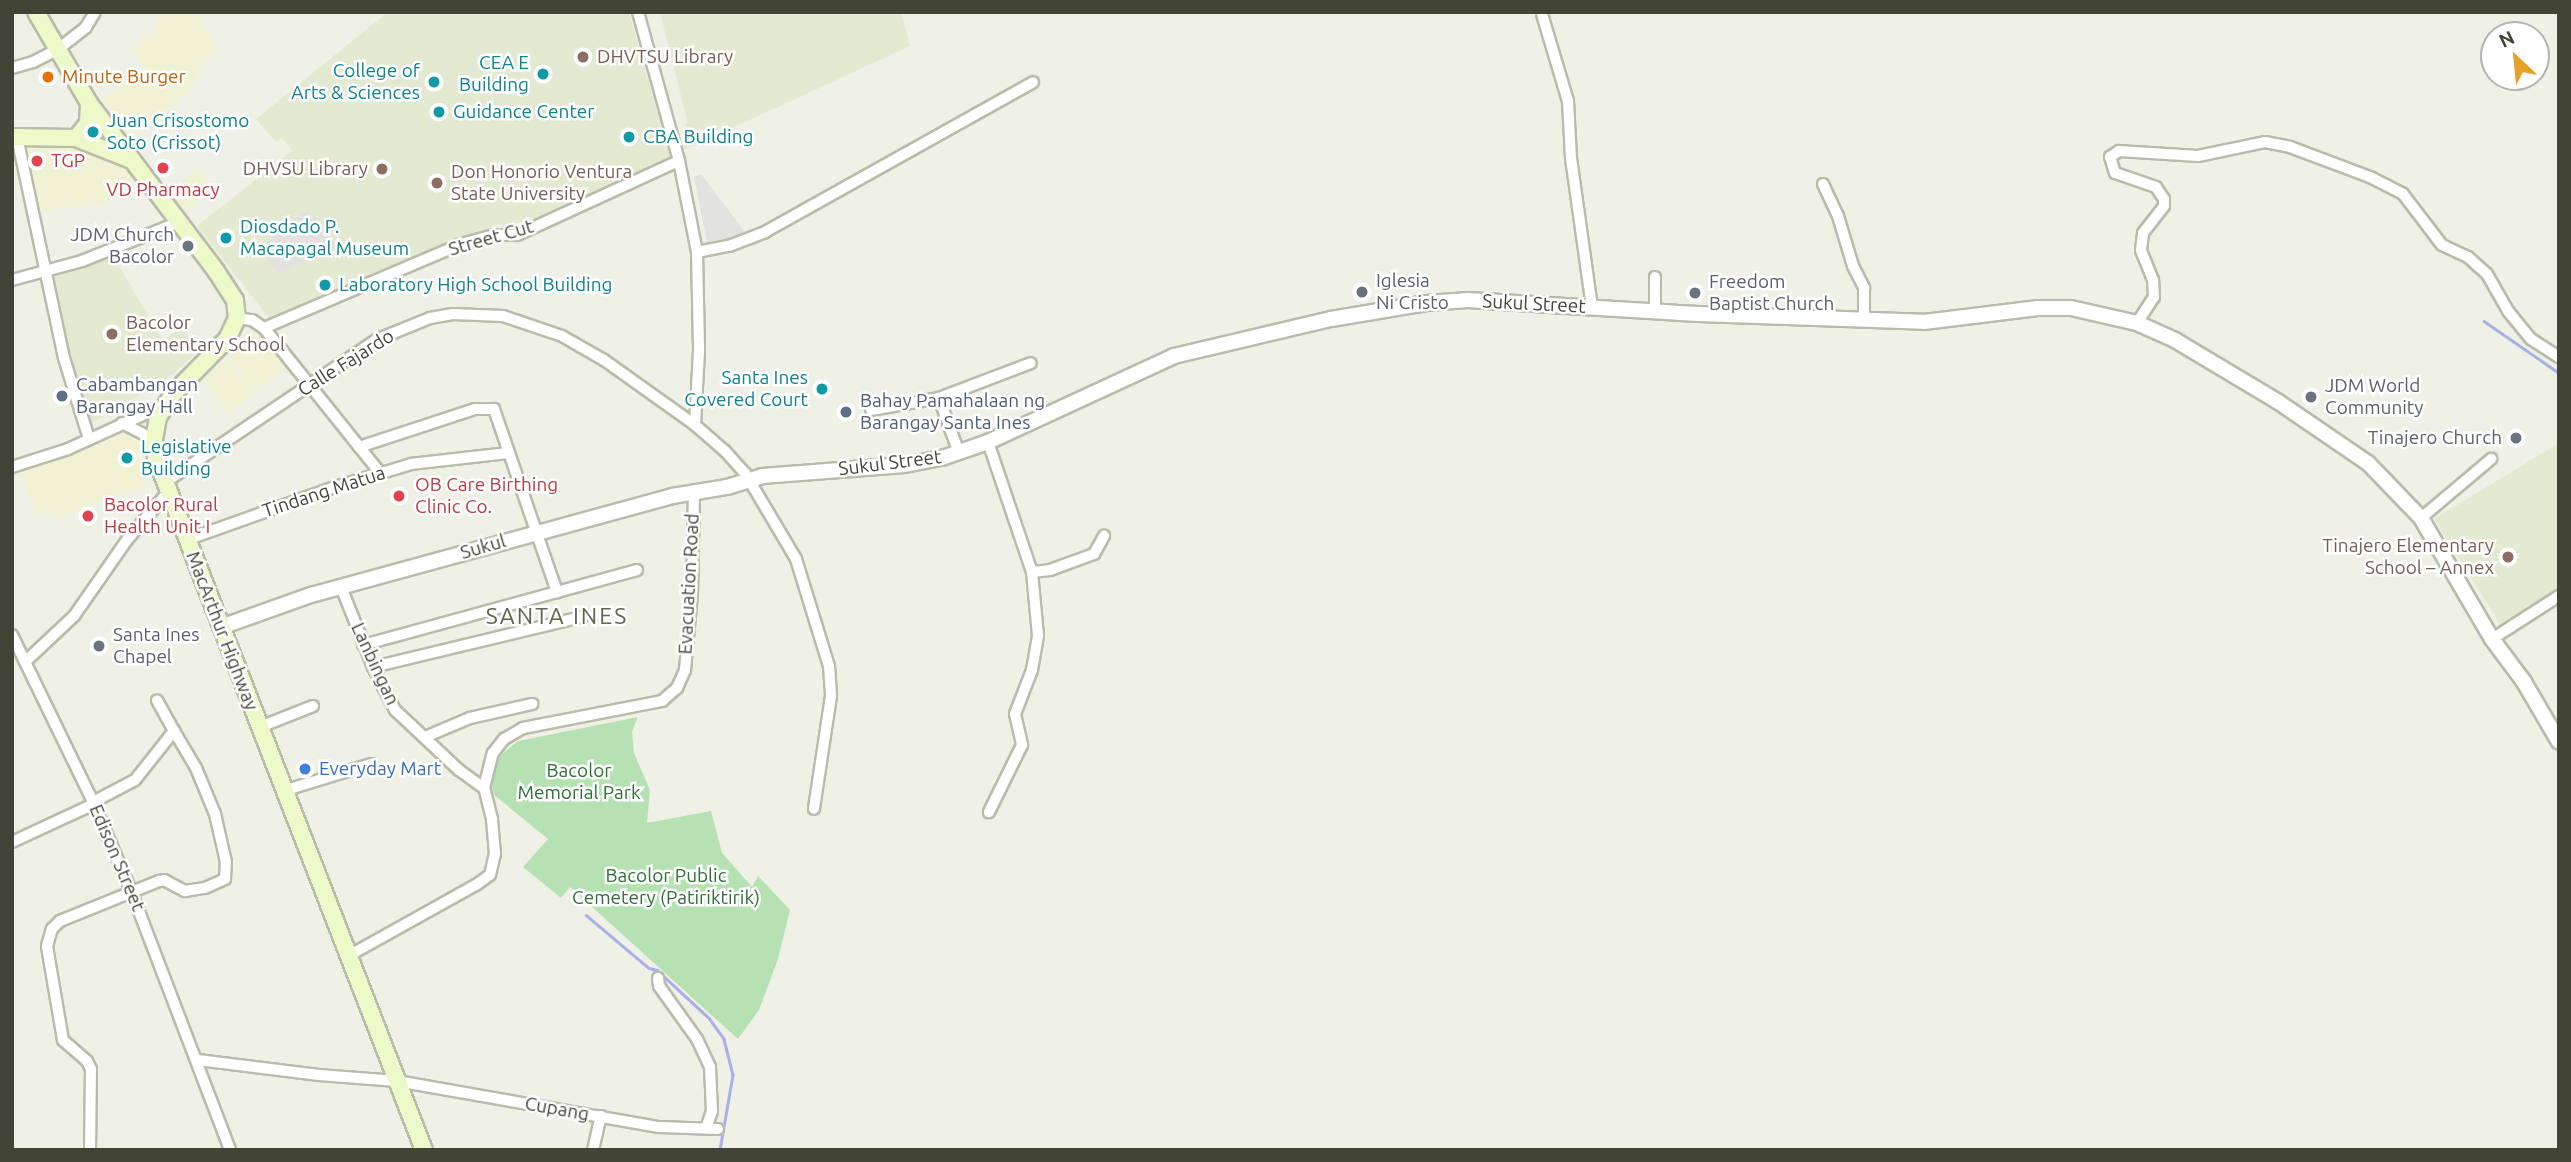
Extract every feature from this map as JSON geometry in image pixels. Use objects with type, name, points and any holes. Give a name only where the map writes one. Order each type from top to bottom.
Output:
[{"type":"main road","points":[[36,12],[89,103],[229,290],[237,309],[237,318]]},
{"type":"main road","points":[[76,138],[88,123],[89,103]]},
{"type":"main road","points":[[15,137],[76,138],[131,160]]},
{"type":"main road","name":"MacArthur Highway","points":[[237,318],[228,339],[166,404],[159,417],[154,439],[156,458],[424,1150]]},
{"type":"street","points":[[12,68],[33,62],[57,50],[86,27],[94,12]]},
{"type":"street","points":[[638,12],[678,161],[697,252],[699,339],[695,425]]},
{"type":"street","points":[[1542,14],[1568,101],[1571,158],[1592,307]]},
{"type":"street","points":[[697,252],[729,246],[765,232],[1032,82]]},
{"type":"street","points":[[15,137],[64,358],[89,439]]},
{"type":"street","points":[[2137,323],[2154,297],[2153,280],[2141,250],[2143,233],[2164,206],[2164,199],[2156,187],[2115,173],[2110,157],[2119,151],[2198,156],[2264,142],[2290,147],[2370,177],[2403,194],[2442,245],[2468,257],[2487,274],[2508,311],[2531,339],[2559,357]]},
{"type":"street","name":"Street Cut","points":[[264,328],[461,244],[494,235],[517,235],[678,161]]},
{"type":"street","points":[[1824,184],[1838,216],[1853,266],[1864,288],[1864,321]]},
{"type":"street","points":[[12,280],[45,274],[137,241],[179,222]]},
{"type":"street","points":[[1655,277],[1655,310]]},
{"type":"street","name":"Sukul Street","points":[[748,480],[769,475],[905,465],[959,453],[988,442],[1148,366],[1212,345],[1262,333],[1427,303],[1468,300],[1864,321],[1940,322],[2038,308],[2102,313],[2137,323],[2175,340],[2340,442],[2391,484],[2421,518],[2492,639],[2524,682],[2559,742]]},
{"type":"street","name":"Calle Fajardo","points":[[166,487],[376,340],[429,318],[453,314],[503,316],[541,327],[580,346],[695,425],[734,459],[796,559],[829,666],[831,696],[814,809]]},
{"type":"street","points":[[237,318],[252,320],[264,328],[380,474]]},
{"type":"street","points":[[871,410],[939,398],[1031,363]]},
{"type":"street","points":[[939,398],[959,453]]},
{"type":"street","points":[[12,467],[89,439],[166,404]]},
{"type":"street","points":[[359,447],[486,407],[494,409],[498,414],[508,453],[557,592]]},
{"type":"street","points":[[122,423],[154,439]]},
{"type":"street","points":[[988,442],[1032,572],[1038,636],[1032,670],[1015,714],[1022,745],[989,812]]},
{"type":"street","name":"Tindang Matua","points":[[186,540],[380,474],[430,461],[508,453]]},
{"type":"street","points":[[2421,518],[2491,458]]},
{"type":"street","name":"Sukul","points":[[221,627],[273,607],[538,532],[748,480]]},
{"type":"street","points":[[26,661],[74,617],[166,487]]},
{"type":"street","name":"Evacuation Road","points":[[350,955],[476,885],[490,874],[495,855],[491,811],[484,788],[493,753],[512,732],[662,701],[677,688],[685,670],[692,595],[694,492]]},
{"type":"street","points":[[1032,572],[1050,570],[1094,554],[1104,536]]},
{"type":"street","points":[[363,645],[637,570]]},
{"type":"street","name":"Lanbingan","points":[[341,587],[363,645],[395,710],[459,770],[484,788]]},
{"type":"street","points":[[2492,639],[2559,596]]},
{"type":"street","points":[[373,667],[582,617]]},
{"type":"street","name":"Edison Street","points":[[12,635],[93,803],[132,893],[198,1060],[230,1150]]},
{"type":"street","points":[[90,1150],[91,1069],[87,1061],[63,1040],[47,946],[52,929],[60,921],[164,880],[186,891],[205,888],[225,879],[226,862],[215,814],[196,768],[157,700]]},
{"type":"street","points":[[425,737],[470,718],[533,704]]},
{"type":"street","points":[[260,727],[313,706]]},
{"type":"street","points":[[12,842],[135,780],[174,731]]},
{"type":"street","points":[[283,791],[371,764]]},
{"type":"street","name":"Cupang","points":[[198,1060],[319,1075],[397,1081],[659,1126],[712,1128],[710,1067],[697,1039],[659,986],[658,978]]},
{"type":"street","points":[[593,1150],[601,1116]]},
{"type":"shaded area","points":[[156,12],[198,12],[217,49],[201,63],[189,93],[131,135],[102,98],[146,70],[133,50],[162,21]]},
{"type":"shaded area","name":"Don Honorio Ventura State University","points":[[388,12],[629,12],[671,160],[524,229],[505,231],[501,223],[277,319],[270,319],[197,226],[292,151],[282,138],[276,142],[256,119]]},
{"type":"shaded area","name":"Don Honorio Ventura State University","points":[[660,12],[901,12],[910,46],[682,151],[687,120]]},
{"type":"shaded area","points":[[82,142],[133,166],[131,182],[107,203],[32,212],[23,145]]},
{"type":"shaded area","points":[[197,169],[213,189],[185,212],[168,192]]},
{"type":"shaded area","points":[[701,174],[748,236],[708,247],[694,177]]},
{"type":"shaded area","points":[[308,209],[337,246],[278,274],[259,248]]},
{"type":"shaded area","name":"Bacolor Elementary School","points":[[113,256],[163,341],[181,327],[200,350],[168,378],[92,423],[77,383],[51,278]]},
{"type":"shaded area","points":[[257,329],[291,366],[255,390],[228,356]]},
{"type":"shaded area","points":[[226,358],[255,392],[228,414],[204,380]]},
{"type":"shaded area","points":[[128,434],[136,439],[146,486],[98,501],[57,520],[53,512],[36,514],[21,474]]},
{"type":"shaded area","name":"Tinajero Elementary School – Annex","points":[[2559,443],[2559,594],[2503,629],[2434,519]]},
{"type":"green space","name":"Bacolor Public Cemetery (Patiriktirik)","points":[[638,717],[632,731],[634,753],[650,790],[647,823],[711,811],[722,853],[752,887],[758,876],[790,910],[778,959],[759,1010],[738,1039],[570,887],[561,898],[523,867],[548,839],[494,795],[491,780],[496,759],[518,741]]},
{"type":"waterway","points":[[2484,321],[2559,373]]},
{"type":"waterway","points":[[586,915],[649,968],[657,970],[709,1018],[724,1039],[733,1075],[720,1150]]},
{"type":"place","name":"DHVTSU Library","points":[[583,57]]},
{"type":"place","name":"CEA E Building","points":[[543,74]]},
{"type":"place","name":"Minute Burger","points":[[48,77]]},
{"type":"place","name":"College of Arts & Sciences","points":[[434,82]]},
{"type":"place","name":"Guidance Center","points":[[439,112]]},
{"type":"place","name":"Juan Crisostomo Soto (Crissot)","points":[[93,132]]},
{"type":"place","name":"CBA Building","points":[[629,137]]},
{"type":"place","name":"TGP","points":[[37,161]]},
{"type":"place","name":"VD Pharmacy","points":[[163,168]]},
{"type":"place","name":"DHVSU Library","points":[[382,169]]},
{"type":"place","name":"Don Honorio Ventura State University","points":[[437,183]]},
{"type":"place","name":"Diosdado P. Macapagal Museum","points":[[226,238]]},
{"type":"place","name":"JDM Church Bacolor","points":[[188,246]]},
{"type":"place","name":"Laboratory High School Building","points":[[325,285]]},
{"type":"place","name":"Iglesia Ni Cristo","points":[[1362,292]]},
{"type":"place","name":"Freedom Baptist Church","points":[[1695,293]]},
{"type":"place","name":"Bacolor Elementary School","points":[[112,334]]},
{"type":"place","name":"Santa Ines Covered Court","points":[[822,389]]},
{"type":"place","name":"Cabambangan Barangay Hall","points":[[62,396]]},
{"type":"place","name":"JDM World Community","points":[[2311,397]]},
{"type":"place","name":"Bahay Pamahalaan ng Barangay Santa Ines","points":[[846,412]]},
{"type":"place","name":"Tinajero Church","points":[[2516,438]]},
{"type":"place","name":"Legislative Building","points":[[127,458]]},
{"type":"place","name":"OB Care Birthing Clinic Co.","points":[[399,496]]},
{"type":"place","name":"Bacolor Rural Health Unit I","points":[[88,516]]},
{"type":"place","name":"Tinajero Elementary School – Annex","points":[[2508,557]]},
{"type":"place","name":"Santa Ines Chapel","points":[[99,646]]},
{"type":"place","name":"Everyday Mart","points":[[305,769]]},
{"type":"district","name":"SANTA INES","points":[[557,616]]},
{"type":"park label","name":"Bacolor Memorial Park","points":[[579,782]]}]
